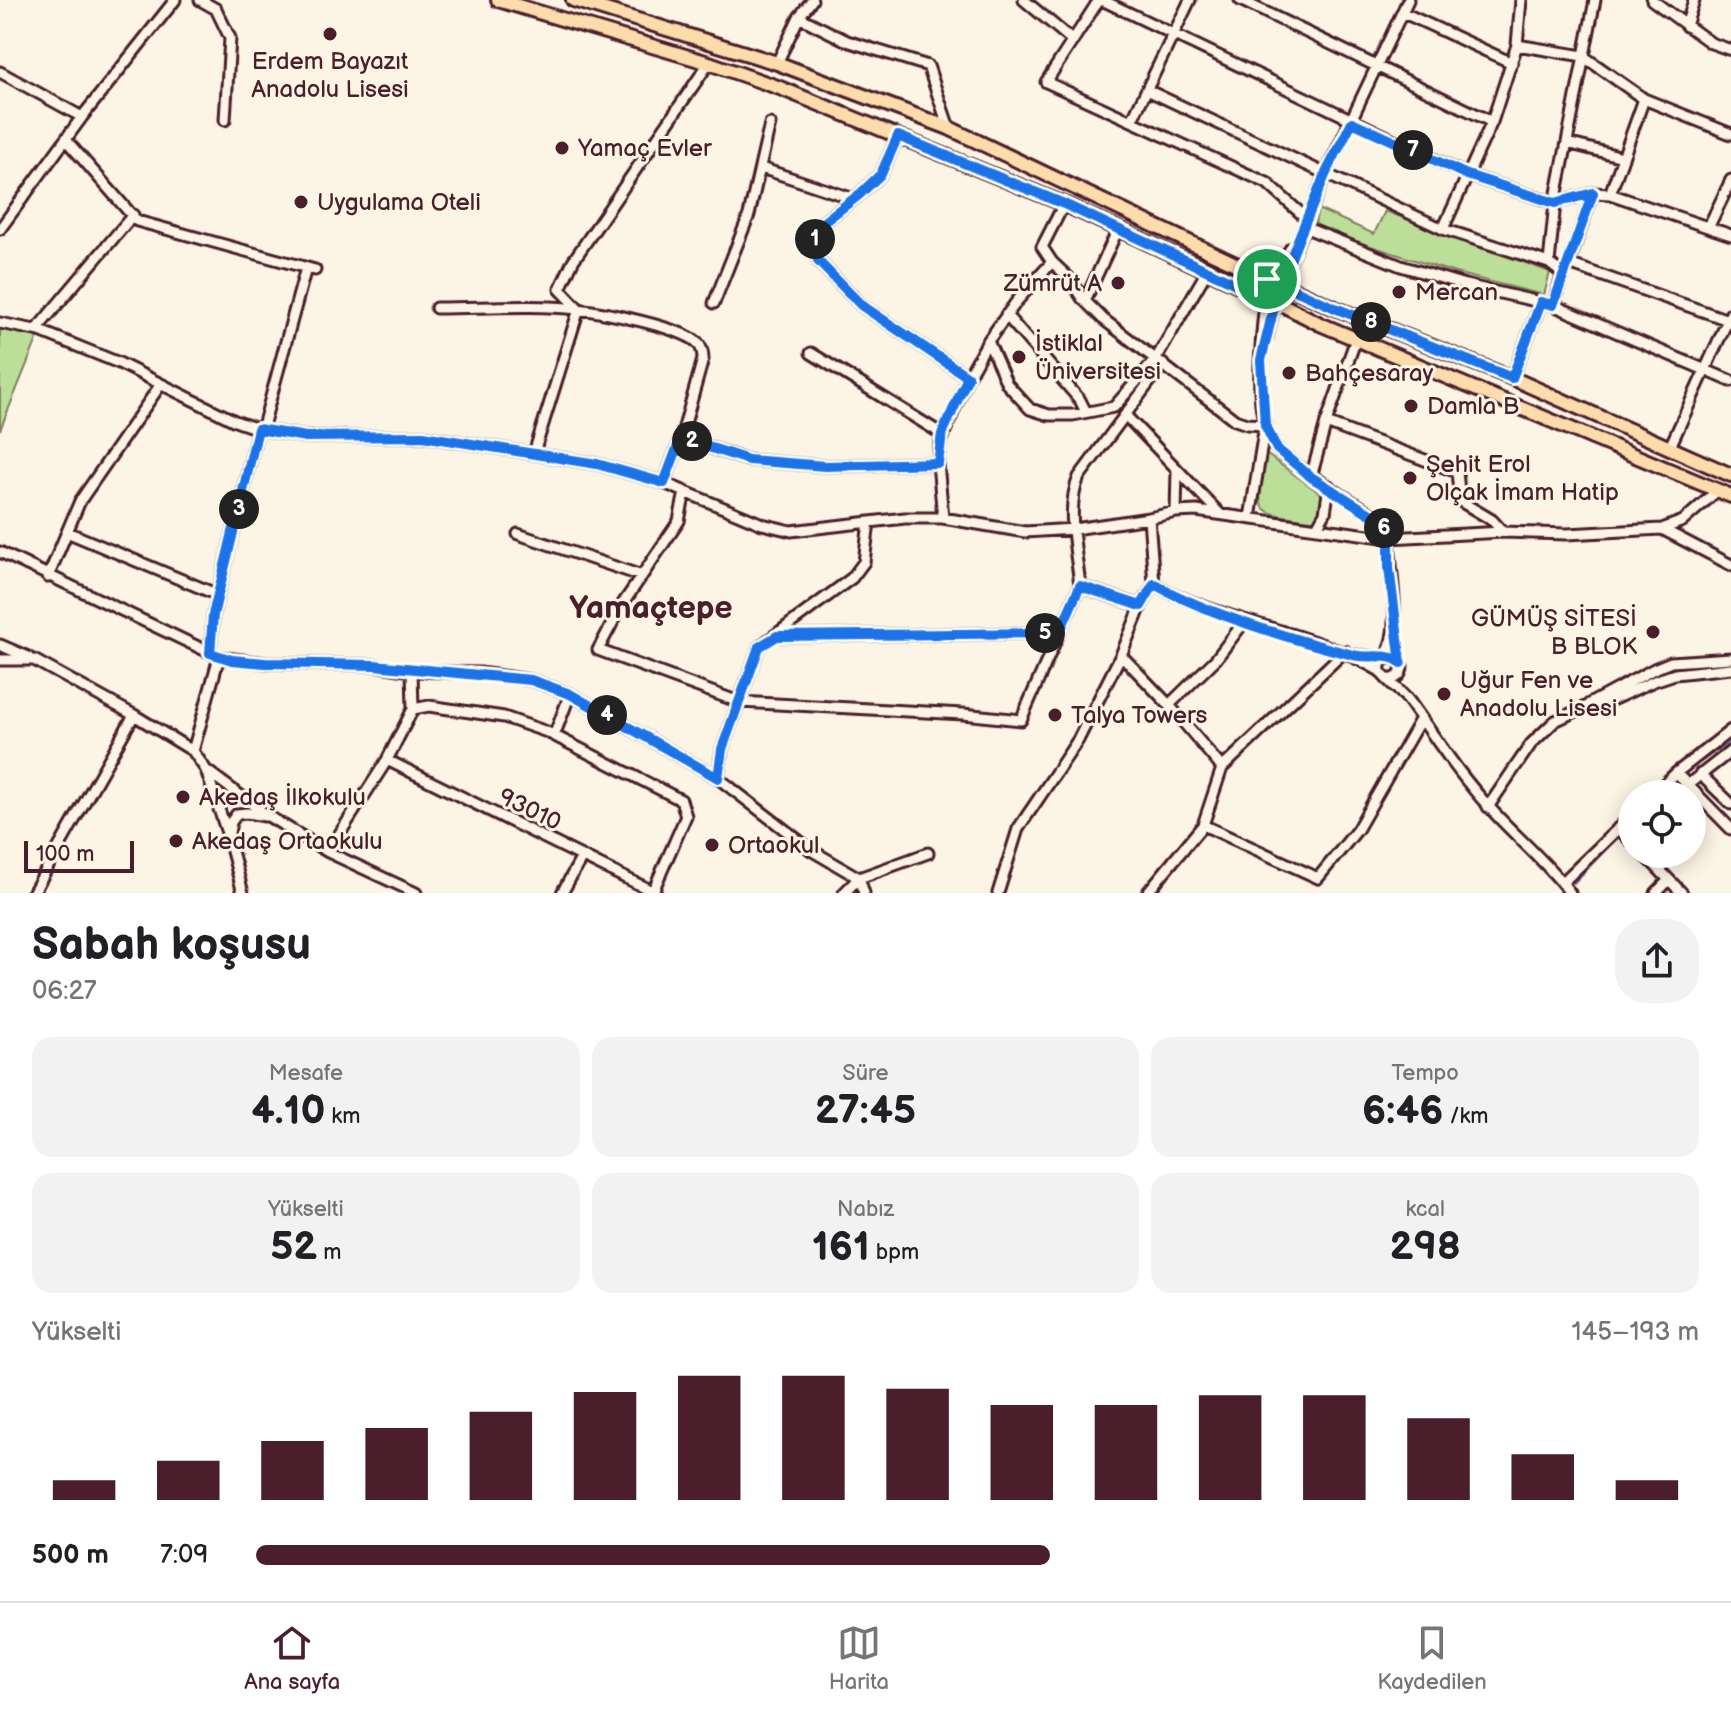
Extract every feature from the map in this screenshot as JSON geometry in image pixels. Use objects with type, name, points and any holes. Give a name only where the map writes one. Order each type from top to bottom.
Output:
[{"type":"main road","points":[[498,0],[709,63],[898,136],[1064,204],[1356,339],[1731,496]]},
{"type":"main road","points":[[573,0],[777,63],[949,128],[1335,308],[1512,378],[1731,475]]},
{"type":"main road","points":[[1270,300],[1260,288],[1276,281]]},
{"type":"main road","points":[[1270,300],[1285,293],[1276,281]]},
{"type":"street","points":[[0,228],[82,117],[175,0]]},
{"type":"street","points":[[200,0],[216,9],[230,38],[225,120]]},
{"type":"street","points":[[1024,0],[1073,41]]},
{"type":"street","points":[[1731,235],[1610,194],[1593,193],[1555,203],[1467,175],[1100,0],[1046,82],[1267,183],[1304,227],[1401,266],[1465,285],[1553,305],[1731,381]]},
{"type":"street","points":[[1132,120],[1190,0]]},
{"type":"street","points":[[1240,0],[1492,122]]},
{"type":"street","points":[[1276,281],[1408,0]]},
{"type":"street","points":[[1443,229],[1492,122],[1517,45],[1521,0]]},
{"type":"street","points":[[1549,263],[1555,203],[1595,0]]},
{"type":"street","points":[[1652,0],[1711,43],[1731,50]]},
{"type":"street","points":[[1686,26],[1694,0]]},
{"type":"street","points":[[777,63],[808,2]]},
{"type":"street","points":[[1404,13],[1512,63]]},
{"type":"street","points":[[799,17],[847,41],[928,66],[949,128]]},
{"type":"street","points":[[1517,45],[1583,56],[1644,99],[1731,134]]},
{"type":"street","points":[[579,309],[560,289],[573,261],[709,63]]},
{"type":"street","points":[[0,72],[82,117]]},
{"type":"street","points":[[1147,90],[1443,229],[1549,263],[1563,274]]},
{"type":"street","points":[[1610,194],[1644,99]]},
{"type":"street","points":[[714,303],[749,215],[770,124]]},
{"type":"street","points":[[898,136],[881,174],[820,225],[814,241],[818,261],[861,305],[968,377]]},
{"type":"street","points":[[66,140],[137,221],[310,269],[260,430],[218,595],[214,655],[193,751]]},
{"type":"street","points":[[1567,143],[1623,157]]},
{"type":"street","points":[[761,168],[854,199]]},
{"type":"street","points":[[1709,226],[1731,180]]},
{"type":"street","points":[[1553,305],[1593,193]]},
{"type":"street","points":[[1064,204],[1042,247],[1085,301],[1103,319],[1235,420],[1265,425]]},
{"type":"street","points":[[36,330],[133,215]]},
{"type":"street","points":[[1085,301],[1118,229]]},
{"type":"street","points":[[943,518],[938,463],[942,434],[988,341],[1052,262]]},
{"type":"street","points":[[1569,264],[1729,317],[1669,449]]},
{"type":"street","points":[[685,492],[679,521],[622,605],[598,650],[739,702],[1021,720],[1080,586],[1073,489],[1126,416],[1159,362],[1207,271]]},
{"type":"street","points":[[1250,518],[1265,425],[1261,360],[1270,300]]},
{"type":"street","points":[[1512,378],[1541,302]]},
{"type":"street","points":[[436,308],[579,309],[659,326],[687,336],[703,349],[703,359],[681,438],[664,483]]},
{"type":"street","points":[[534,453],[579,309]]},
{"type":"street","points":[[1006,315],[1080,400],[1086,412]]},
{"type":"street","points":[[0,323],[36,330],[119,363],[235,421],[260,430],[306,437],[423,436],[597,464],[664,483],[701,501],[762,524],[791,531],[905,518],[943,518],[1025,532],[1074,529],[1176,512],[1220,514],[1389,538],[1503,532],[1567,534],[1662,529],[1683,521],[1717,491]]},
{"type":"street","points":[[1311,477],[1326,423],[1356,339]]},
{"type":"street","points":[[988,341],[1007,384],[1030,409],[1049,415],[1114,407],[1159,362]]},
{"type":"street","points":[[811,353],[942,434]]},
{"type":"street","points":[[48,577],[80,501],[161,384]]},
{"type":"street","points":[[1126,416],[1220,514]]},
{"type":"street","points":[[1326,423],[1457,472],[1460,501],[1492,520],[1503,532]]},
{"type":"street","points":[[1265,425],[1277,449],[1311,477],[1380,520],[1389,538],[1394,619],[1401,666],[1411,703],[1420,720],[1488,807],[1570,893]]},
{"type":"street","points":[[681,438],[748,460],[825,466],[938,463]]},
{"type":"street","points":[[1176,512],[1177,470]]},
{"type":"street","points":[[1317,527],[1325,513],[1329,486]]},
{"type":"street","points":[[998,893],[1018,829],[1078,740],[1154,584],[1149,518]]},
{"type":"street","points":[[718,778],[722,749],[759,647],[852,578],[864,562],[869,522]]},
{"type":"street","points":[[1662,529],[1731,565]]},
{"type":"street","points":[[67,532],[218,595]]},
{"type":"street","points":[[518,534],[642,576]]},
{"type":"street","points":[[0,552],[214,655],[265,663],[374,665],[412,671],[480,673],[531,680],[570,694],[718,778],[811,850],[859,878],[864,893]]},
{"type":"street","points":[[1154,584],[1244,622],[1349,653],[1396,658],[1401,666],[1398,677],[1384,675]]},
{"type":"street","points":[[1080,586],[1141,606]]},
{"type":"street","points":[[1384,675],[1380,664],[1393,639],[1394,619]]},
{"type":"street","points":[[1169,705],[1216,659],[1244,622]]},
{"type":"street","points":[[777,636],[1059,633]]},
{"type":"street","points":[[0,645],[34,660],[193,751],[206,770],[243,893]]},
{"type":"street","points":[[1349,653],[1384,675],[1411,703]]},
{"type":"street","points":[[1147,893],[1203,825],[1222,768],[1349,653]]},
{"type":"street","points":[[1121,655],[1169,705],[1222,768]]},
{"type":"street","points":[[1587,706],[1594,699],[1671,662],[1731,658]]},
{"type":"street","points":[[0,660],[34,660]]},
{"type":"street","points":[[1663,665],[1667,677]]},
{"type":"street","points":[[1488,807],[1531,744],[1555,721],[1667,677],[1731,668]]},
{"type":"street","points":[[328,852],[387,760],[413,709],[412,671]]},
{"type":"street","points":[[554,736],[570,694]]},
{"type":"street","points":[[413,709],[429,706],[504,717],[554,736],[681,800],[686,816],[655,892]]},
{"type":"street","points":[[33,893],[134,715]]},
{"type":"street","points":[[1203,825],[1318,878],[1357,830],[1420,720]]},
{"type":"street","points":[[1669,780],[1731,730]]},
{"type":"street","points":[[1692,780],[1731,751]]},
{"type":"street","name":"93010","points":[[387,760],[655,892]]},
{"type":"street","points":[[206,770],[268,816],[328,852],[416,893]]},
{"type":"street","points":[[1676,773],[1682,780]]},
{"type":"street","points":[[1700,774],[1731,804]]},
{"type":"street","points":[[1706,805],[1731,829]]},
{"type":"street","points":[[228,836],[231,822],[237,814],[268,816]]},
{"type":"street","points":[[1562,883],[1618,828]]},
{"type":"street","points":[[844,893],[859,878],[928,853]]},
{"type":"street","points":[[562,893],[582,857]]},
{"type":"street","points":[[1657,868],[1682,893]]},
{"type":"street","points":[[1656,893],[1669,880]]},
{"type":"green space","points":[[1318,209],[1374,234],[1385,211],[1550,272],[1544,295],[1455,273],[1324,231],[1315,223]]},
{"type":"green space","points":[[0,328],[38,337],[0,430]]},
{"type":"green space","points":[[1266,454],[1324,496],[1325,505],[1317,521],[1280,515],[1263,508],[1260,490]]},
{"type":"waterway","points":[[1685,773],[1731,741]]},
{"type":"waterway","points":[[1574,883],[1617,838]]},
{"type":"place","name":"Erdem Bayazıt Anadolu Lisesi","points":[[330,34]]},
{"type":"place","name":"Yamaç Evler","points":[[562,148]]},
{"type":"place","name":"Uygulama Oteli","points":[[301,202]]},
{"type":"place","name":"Zümrüt A","points":[[1118,283]]},
{"type":"place","name":"Mercan","points":[[1399,292]]},
{"type":"place","name":"İstiklal Üniversitesi","points":[[1019,357]]},
{"type":"place","name":"Bahçesaray","points":[[1289,373]]},
{"type":"place","name":"Damla B","points":[[1411,406]]},
{"type":"place","name":"Şehit Erol Olçak İmam Hatip","points":[[1410,478]]},
{"type":"place","name":"GÜMÜŞ SİTESİ B BLOK","points":[[1653,632]]},
{"type":"place","name":"Uğur Fen ve Anadolu Lisesi","points":[[1444,694]]},
{"type":"place","name":"Talya Towers","points":[[1055,715]]},
{"type":"place","name":"Akedaş İlkokulu","points":[[183,797]]},
{"type":"place","name":"Akedaş Ortaokulu","points":[[176,841]]},
{"type":"place","name":"Ortaokul","points":[[712,845]]},
{"type":"district","name":"Yamaçtepe","points":[[651,607]]},
{"type":"route","points":[[1267,279],[1260,288],[1262,296],[1064,204],[898,136],[881,174],[820,225],[814,241],[818,261],[861,305],[968,377],[942,434],[938,463],[825,466],[748,460],[681,438],[664,483],[597,464],[423,436],[306,437],[258,429],[213,615],[210,653],[232,660],[265,663],[374,665],[531,680],[570,694],[718,778],[722,749],[759,647],[777,636],[1059,633],[1080,586],[1141,606],[1154,584],[1244,622],[1353,655],[1392,657],[1401,663],[1389,568],[1389,538],[1380,520],[1311,477],[1277,449],[1265,425],[1261,360],[1275,303],[1284,297],[1286,289],[1284,285],[1282,281],[1300,235],[1352,122],[1467,175],[1555,203],[1593,193],[1553,305],[1541,302],[1512,378],[1335,308],[1284,285],[1279,279],[1267,279]]}]
